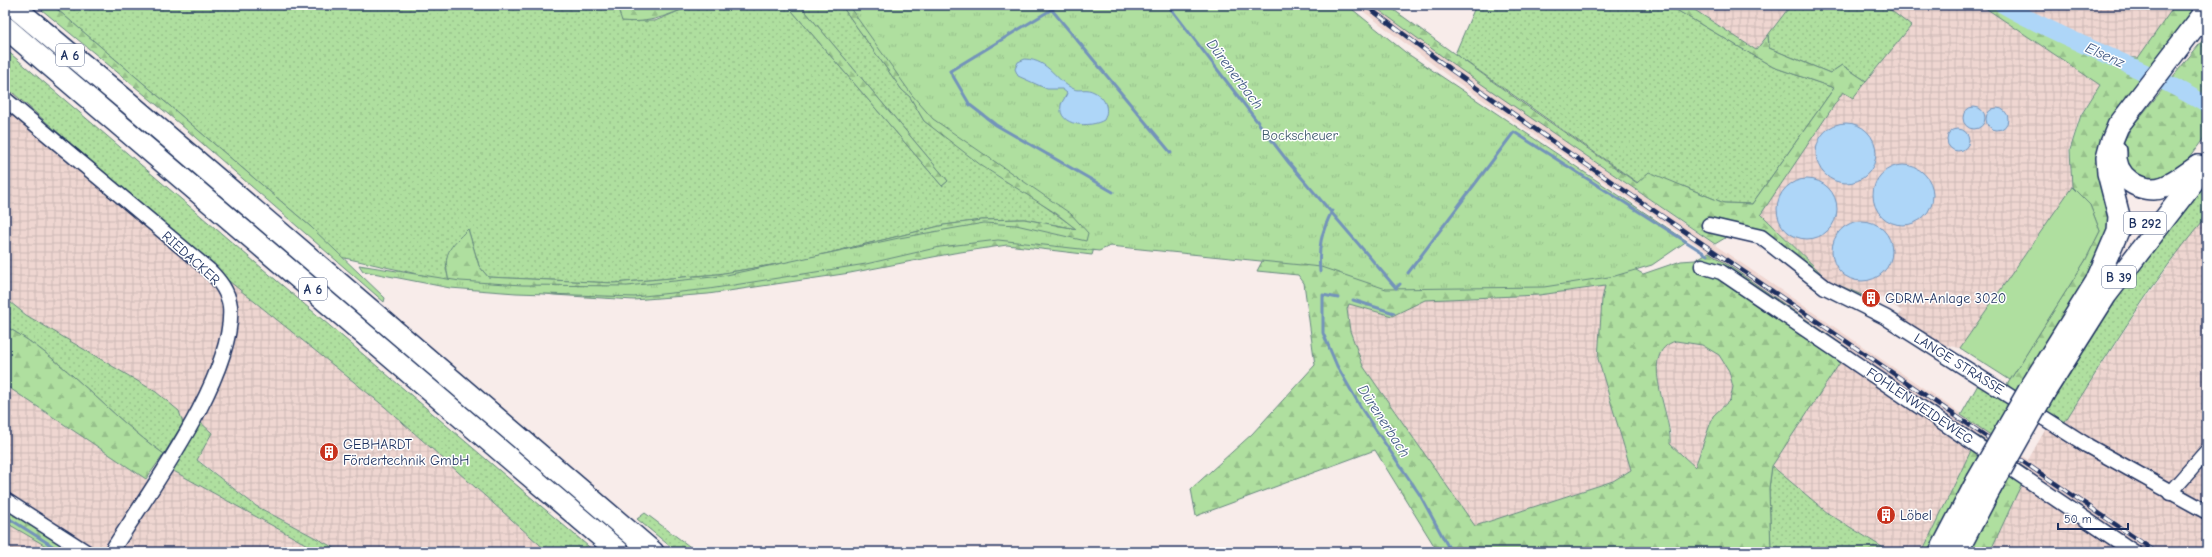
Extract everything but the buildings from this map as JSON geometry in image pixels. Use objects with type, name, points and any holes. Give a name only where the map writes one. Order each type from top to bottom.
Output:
[{"type":"highway","name":"A 6","points":[[12,5],[136,109],[653,552]]},
{"type":"highway","points":[[2187,37],[2197,5]]},
{"type":"highway","name":"B 39","points":[[1940,552],[1983,485],[2038,389],[2096,282],[2118,231],[2119,216],[2108,173],[2107,158],[2118,126],[2207,10]]},
{"type":"highway","name":"A 6","points":[[5,27],[619,552]]},
{"type":"highway","points":[[2118,126],[2115,156],[2124,177],[2133,185],[2150,189],[2165,187],[2202,160]]},
{"type":"highway","name":"B 39","points":[[2038,389],[2106,295],[2193,182],[2202,160]]},
{"type":"highway","name":"B 292","points":[[2096,282],[2168,196],[2202,160]]},
{"type":"highway","name":"B 39","points":[[1957,552],[1983,485]]},
{"type":"street","name":"RIEDACKER","points":[[5,99],[209,270],[221,281],[230,304],[228,332],[213,382],[172,457],[111,552]]},
{"type":"street","name":"LANGE STRASSE","points":[[1709,225],[1725,230],[1761,237],[1825,287],[1885,316],[2088,446],[2170,493],[2207,512]]},
{"type":"street","name":"FOHLENWEIDEWEG","points":[[1702,266],[1721,272],[2134,552]]},
{"type":"street","points":[[2170,493],[2207,450]]},
{"type":"street","points":[[5,500],[86,552]]},
{"type":"shaded area","points":[[1355,5],[1372,5],[1597,164],[2162,552],[2144,552],[1978,436],[1448,76]]},
{"type":"shaded area","points":[[1687,5],[1791,5],[1756,50]]},
{"type":"shaded area","points":[[1884,5],[1981,5],[2100,85],[2080,115],[2069,150],[2072,187],[1960,348],[1937,343],[1898,317],[1902,311],[1881,297],[1874,306],[1862,298],[1862,295],[1829,281],[1761,214],[1843,92],[1853,97],[1911,26]]},
{"type":"shaded area","points":[[2017,5],[2195,5],[2174,40],[2148,71],[2041,19]]},
{"type":"shaded area","points":[[5,86],[219,273],[385,407],[548,552],[342,552],[256,506],[197,459],[212,433],[198,420],[183,423],[179,411],[26,315],[5,298]]},
{"type":"shaded area","points":[[2207,216],[2207,552],[2162,552],[2028,460],[2048,425],[2064,423],[2133,317],[2191,234]]},
{"type":"shaded area","points":[[1605,285],[1602,299],[1598,359],[1631,470],[1613,481],[1475,526],[1363,366],[1350,331],[1347,309],[1349,304],[1392,316],[1424,300],[1539,295]]},
{"type":"shaded area","points":[[1676,341],[1702,345],[1719,355],[1729,371],[1733,387],[1730,400],[1713,416],[1695,467],[1670,444],[1671,433],[1657,376],[1657,362],[1660,352],[1667,343]]},
{"type":"shaded area","points":[[1849,349],[1978,436],[1922,552],[1890,552],[1829,514],[1772,466]]},
{"type":"shaded area","points":[[5,385],[146,479],[157,480],[170,469],[320,552],[5,552]]},
{"type":"shaded area","points":[[2028,470],[2144,552],[1990,552]]},
{"type":"green space","points":[[36,5],[52,5],[311,227],[385,298],[384,302],[180,124]]},
{"type":"green space","points":[[52,5],[626,5],[622,21],[655,21],[693,5],[787,5],[942,186],[948,181],[800,5],[841,5],[902,90],[910,97],[924,121],[1077,229],[1024,219],[982,220],[944,225],[796,261],[718,274],[614,283],[488,277],[479,266],[468,229],[446,268],[449,281],[340,257],[311,227]]},
{"type":"green space","points":[[626,5],[693,5],[659,18],[632,22],[622,21],[619,12]]},
{"type":"green space","points":[[787,5],[800,5],[948,181],[942,186]]},
{"type":"green space","points":[[841,5],[862,5],[1061,204],[1098,235],[1092,255],[1007,245],[954,253],[850,273],[708,294],[634,300],[554,295],[449,281],[446,264],[447,257],[452,246],[468,229],[479,266],[488,277],[614,283],[718,274],[796,261],[944,225],[982,220],[1024,219],[1076,229],[1057,214],[982,166],[924,121],[910,97],[902,90]]},
{"type":"green space","name":"Bockscheuer","points":[[848,5],[1347,5],[1405,52],[1687,241],[1652,265],[1615,276],[1544,287],[1386,289],[1321,267],[1110,246],[1099,251],[998,240],[940,247],[866,264],[709,289],[634,297],[516,293],[450,288],[363,271],[359,265],[460,281],[522,285],[627,286],[722,276],[899,238],[984,223],[1016,225],[1086,241],[1088,233],[1071,214],[933,119],[912,95]]},
{"type":"green space","points":[[1372,5],[1387,5],[1521,102],[1637,183],[1649,172],[1724,203],[1752,204],[1834,88],[1773,67],[1668,5],[1687,5],[1756,50],[1768,35],[1769,48],[1830,73],[1842,65],[1866,81],[1853,98],[1843,92],[1761,214],[1829,281],[1862,295],[1862,298],[1827,284],[1762,232],[1730,235],[1715,244],[1461,70]]},
{"type":"green space","points":[[1476,5],[1668,5],[1773,67],[1834,88],[1752,204],[1724,203],[1683,186],[1638,183],[1455,54]]},
{"type":"green space","points":[[1791,5],[1884,5],[1911,26],[1866,81],[1842,65],[1830,73],[1769,48],[1768,35]]},
{"type":"green space","points":[[1981,5],[2017,5],[2041,19],[2118,57],[2138,58],[2175,5],[2193,10],[2118,109],[2113,232],[2019,396],[2005,388],[2085,261],[2100,231],[2090,205],[2072,187],[2070,150],[2081,115],[2100,85]]},
{"type":"green space","points":[[2207,35],[2207,59],[2205,62],[2207,64],[2207,134],[2180,170],[2164,181],[2131,178],[2122,145],[2131,128]]},
{"type":"green space","points":[[5,49],[595,552],[548,552],[385,407],[219,273],[5,86]]},
{"type":"green space","points":[[2207,174],[2207,216],[2168,265],[2150,291],[2064,423],[2045,412],[2102,315],[2133,268]]},
{"type":"green space","points":[[1302,186],[1573,234],[1643,274],[1681,261],[1695,260],[1709,252],[1849,349],[1772,466],[1769,488],[1771,552],[1438,552],[1375,450],[1196,516],[1191,489],[1252,434],[1315,365],[1304,283],[1298,275],[1257,271]],"holes":[[[1605,286],[1602,299],[1598,359],[1631,470],[1613,481],[1475,526],[1363,366],[1350,331],[1347,309],[1349,304],[1392,316],[1425,300],[1539,295]],[[1676,341],[1702,345],[1719,355],[1729,371],[1733,387],[1730,400],[1713,416],[1695,467],[1670,444],[1667,418],[1659,386],[1657,371],[1659,358],[1664,347]]]},
{"type":"green space","points":[[2072,187],[2090,205],[2100,231],[2085,261],[2010,380],[1960,348]]},
{"type":"green space","points":[[5,298],[26,315],[156,392],[179,411],[183,423],[164,454],[124,422],[48,355],[5,326]]},
{"type":"green space","points":[[5,326],[48,355],[124,422],[164,454],[146,479],[5,385]]},
{"type":"green space","points":[[1979,383],[2013,405],[1995,438],[1961,415]]},
{"type":"green space","points":[[198,420],[212,433],[197,460],[256,506],[342,552],[320,552],[170,469]]},
{"type":"green space","points":[[1978,436],[1993,446],[1933,552],[1922,552]]},
{"type":"green space","points":[[2017,463],[2028,470],[1990,552],[1968,552]]},
{"type":"green space","points":[[1772,466],[1829,514],[1890,552],[1771,552],[1769,488]]},
{"type":"green space","points":[[5,509],[74,552],[56,552],[5,522]]},
{"type":"green space","points":[[645,513],[697,552],[677,552],[637,519]]},
{"type":"water","points":[[1025,59],[1034,60],[1041,63],[1074,89],[1089,90],[1102,98],[1107,110],[1104,120],[1098,123],[1084,125],[1069,122],[1064,118],[1061,112],[1061,105],[1067,93],[1062,89],[1047,89],[1018,76],[1015,69],[1018,62]]},
{"type":"water","points":[[1974,107],[1982,110],[1985,118],[1982,126],[1974,129],[1966,126],[1963,118],[1966,110]]},
{"type":"water","points":[[1997,108],[2005,111],[2008,119],[2005,127],[1997,130],[1989,127],[1986,119],[1989,111]]},
{"type":"water","points":[[1846,123],[1863,128],[1871,136],[1876,153],[1871,170],[1863,178],[1846,183],[1829,178],[1821,170],[1816,153],[1821,136],[1829,128]]},
{"type":"water","points":[[1958,129],[1966,132],[1969,140],[1966,148],[1958,151],[1950,148],[1947,140],[1950,132]]},
{"type":"water","points":[[1903,165],[1920,170],[1928,178],[1933,195],[1928,212],[1920,220],[1903,225],[1886,220],[1878,212],[1873,195],[1878,178],[1886,170]]},
{"type":"water","points":[[1807,179],[1824,184],[1832,192],[1837,209],[1832,226],[1824,234],[1807,239],[1790,234],[1782,226],[1777,209],[1782,192],[1790,184]]},
{"type":"water","points":[[1862,221],[1879,226],[1887,234],[1892,251],[1887,268],[1879,276],[1862,281],[1845,276],[1837,268],[1832,251],[1837,234],[1845,226]]},
{"type":"waterway","points":[[1059,5],[950,71],[970,105],[996,125],[1113,192]]},
{"type":"waterway","name":"Dürenerbach","points":[[1168,5],[1289,163],[1396,288],[1400,284]]},
{"type":"waterway","name":"Elsenz","points":[[2003,5],[2028,19],[2157,78],[2207,105]]},
{"type":"waterway","points":[[1052,10],[1171,153]]},
{"type":"waterway","points":[[1408,273],[1514,132],[1707,255]]},
{"type":"waterway","name":"Dürenerbach","points":[[1320,272],[1319,255],[1321,240],[1325,226],[1332,211]]},
{"type":"waterway","name":"Dürenerbach","points":[[1338,298],[1323,295],[1323,333],[1337,366],[1363,411],[1420,495],[1451,552]]},
{"type":"waterway","points":[[1353,300],[1394,313]]},
{"type":"waterway","points":[[5,516],[62,552]]},
{"type":"railway","points":[[1365,5],[1454,72],[1562,148],[2156,552]]},
{"type":"place","name":"GDRM-Anlage 3020","points":[[1871,298]]},
{"type":"place","name":"GEBHARDT Fördertechnik GmbH","points":[[329,452]]},
{"type":"place","name":"Löbel","points":[[1886,515]]}]
